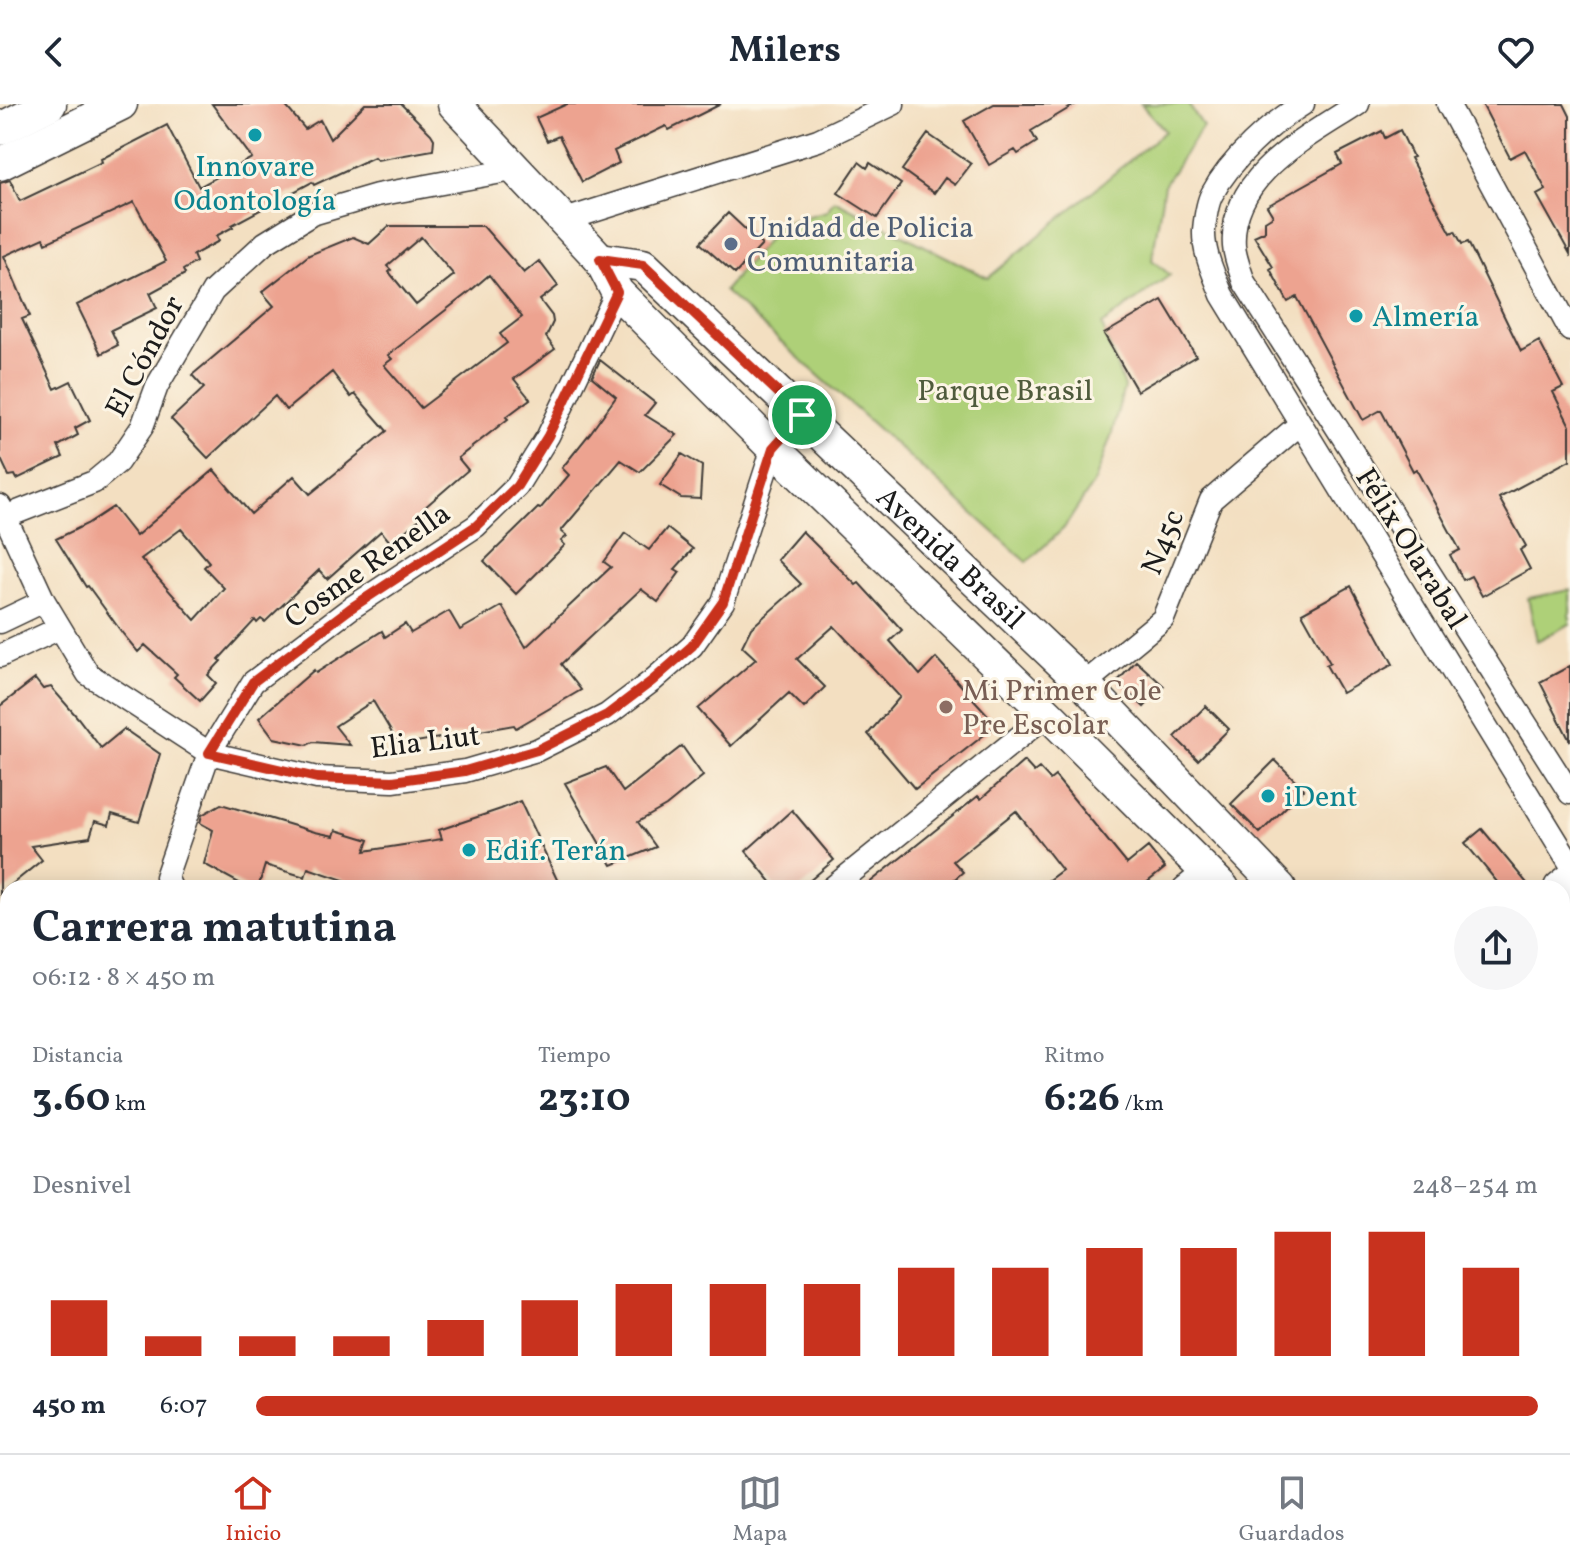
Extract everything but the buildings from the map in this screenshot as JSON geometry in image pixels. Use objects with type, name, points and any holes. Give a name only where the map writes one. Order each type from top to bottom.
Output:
[{"type":"street","points":[[0,129],[50,104]]},
{"type":"street","points":[[0,164],[121,104]]},
{"type":"street","name":"Avenida Brasil","points":[[454,104],[600,259],[617,292],[1048,714],[1202,880]]},
{"type":"street","points":[[565,220],[818,140],[893,104]]},
{"type":"street","points":[[1303,104],[1272,126],[1235,162],[1211,196],[1204,231],[1208,261],[1234,250],[1233,231],[1241,204],[1258,175],[1292,147],[1358,104]]},
{"type":"street","points":[[1448,104],[1570,330]]},
{"type":"street","name":"El Cóndor","points":[[2,511],[94,482],[118,462],[142,427],[157,386],[213,291],[265,243],[312,214],[377,195],[518,169]]},
{"type":"street","name":"Félix Olarabal","points":[[1234,250],[1244,282],[1570,793]]},
{"type":"street","name":"Avenida Brasil","points":[[600,259],[643,265],[1084,684],[1272,880]]},
{"type":"street","name":"Félix Olarabal","points":[[1208,261],[1222,295],[1570,863]]},
{"type":"street","name":"Cosme Renella","points":[[167,880],[209,753],[253,682],[351,608],[476,526],[517,486],[548,436],[617,292]]},
{"type":"street","name":"Elia Liut","points":[[2,511],[44,601],[88,674],[209,753],[317,778],[393,781],[465,771],[537,750],[607,715],[692,646],[723,602],[773,448],[802,415]]},
{"type":"street","name":"N45c","points":[[1084,684],[1163,619],[1211,500],[1300,424]]},
{"type":"street","points":[[0,622],[44,601]]},
{"type":"street","points":[[0,656],[60,628]]},
{"type":"street","points":[[842,880],[1048,714]]},
{"type":"green space","name":"Parque Brasil","points":[[1141,104],[1188,104],[1203,126],[1164,185],[1152,260],[1170,275],[1102,325],[1124,387],[1112,433],[1095,481],[1064,528],[1027,562],[724,291],[780,224],[827,211],[834,200],[988,278],[1165,131]]},
{"type":"green space","points":[[1570,590],[1570,624],[1537,641],[1528,598]]},
{"type":"place","name":"Innovare Odontología","points":[[255,135]]},
{"type":"place","name":"Unidad de Policia Comunitaria","points":[[731,244]]},
{"type":"place","name":"Almería","points":[[1356,316]]},
{"type":"place","name":"Mi Primer Cole Pre Escolar","points":[[946,707]]},
{"type":"place","name":"iDent","points":[[1268,796]]},
{"type":"place","name":"Edif. Terán","points":[[469,850]]},
{"type":"route","points":[[600,259],[643,265],[802,415],[773,448],[723,602],[692,646],[607,715],[537,750],[465,771],[393,781],[317,778],[209,753],[253,682],[351,608],[476,526],[517,486],[548,436],[617,292],[600,259]]}]
